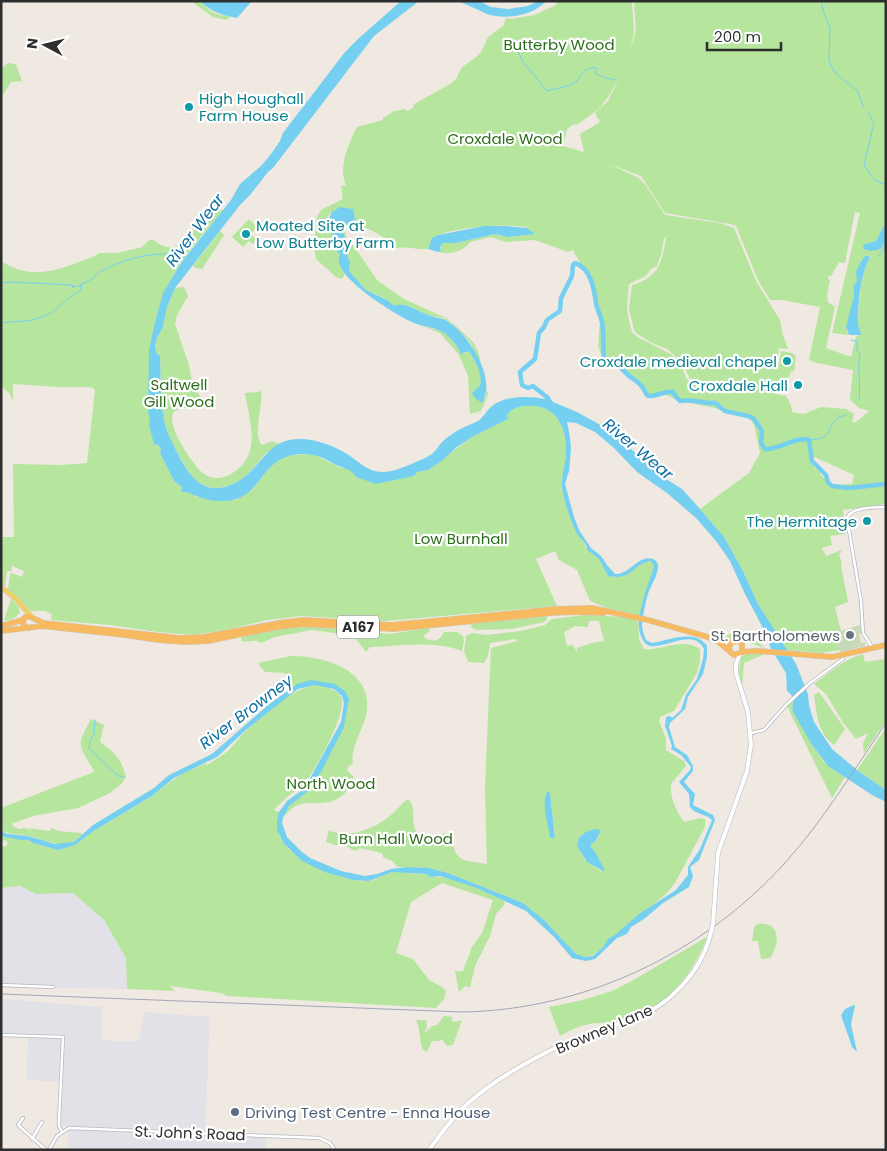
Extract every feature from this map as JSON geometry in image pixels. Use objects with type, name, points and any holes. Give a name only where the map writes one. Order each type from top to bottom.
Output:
[{"type":"highway","name":"A167","points":[[32,617],[44,622],[179,638],[203,638],[276,623],[304,620],[392,625],[570,608],[592,608],[648,620],[708,637],[720,643],[730,652]]},
{"type":"highway","name":"A167","points":[[1,631],[42,626],[186,642],[208,641],[277,627],[303,624],[394,629],[571,612],[620,614]]},
{"type":"highway","points":[[1,626],[24,619],[27,616],[32,617],[34,622],[31,628],[24,626],[24,619]]},
{"type":"highway","points":[[741,642],[758,651]]},
{"type":"highway","points":[[741,642],[743,648],[741,653]]},
{"type":"highway","name":"A167","points":[[720,643],[741,642]]},
{"type":"highway","points":[[730,644],[730,652],[734,655],[758,651],[832,657],[886,645]]},
{"type":"main road","points":[[1,587],[16,599],[32,617]]},
{"type":"main road","points":[[23,608],[24,619]]},
{"type":"main road","name":"Browney Lane","points":[[429,1150],[459,1112],[490,1086],[561,1045],[589,1033],[633,1019],[658,1006],[685,983],[704,954],[713,924],[718,853],[747,771],[751,733],[748,712],[737,677],[736,664],[730,652]]},
{"type":"main road","points":[[736,664],[741,653]]},
{"type":"street","points":[[872,647],[863,633],[859,588],[847,522],[848,515],[853,511],[886,507]]},
{"type":"street","points":[[751,733],[764,730],[792,700],[843,659]]},
{"type":"street","points":[[1,985],[53,987]]},
{"type":"street","points":[[1,1035],[63,1037],[59,1121],[62,1132],[48,1150],[18,1125],[23,1118]]},
{"type":"street","points":[[32,1138],[42,1122]]},
{"type":"street","name":"St. John's Road","points":[[62,1132],[69,1128],[319,1138],[325,1140],[335,1150]]},
{"type":"shaded area","points":[[20,886],[36,894],[73,893],[104,920],[126,958],[127,989],[1,985],[1,888]]},
{"type":"shaded area","points":[[1,999],[102,1007],[101,1040],[133,1042],[139,1039],[144,1012],[210,1017],[205,1133],[266,1136],[266,1150],[68,1148],[69,1128],[129,1130],[129,1128],[63,1126],[61,1123],[63,1082],[27,1080],[28,1038],[2,1037],[1,1048]]},
{"type":"green space","points":[[191,1],[200,1],[212,12],[230,17],[226,20],[213,17]]},
{"type":"green space","points":[[557,1],[632,1],[634,33],[629,53],[636,31],[634,1],[886,1],[886,227],[883,227],[871,251],[881,249],[886,241],[886,504],[843,510],[846,534],[830,536],[832,545],[822,548],[826,556],[842,550],[839,555],[848,602],[835,607],[841,631],[837,633],[835,638],[840,650],[821,653],[786,650],[758,604],[742,569],[724,537],[700,509],[749,473],[760,453],[754,425],[751,420],[715,408],[680,401],[664,394],[646,397],[636,382],[602,357],[598,346],[600,322],[594,304],[591,283],[573,250],[568,252],[535,240],[505,242],[491,237],[470,242],[456,252],[438,252],[443,243],[456,243],[495,234],[508,237],[534,234],[526,227],[478,227],[440,234],[432,238],[428,249],[424,249],[396,248],[371,230],[355,225],[346,226],[347,239],[377,280],[404,299],[448,319],[473,342],[481,362],[470,342],[450,322],[427,315],[413,308],[393,305],[384,298],[366,290],[349,271],[347,245],[343,231],[347,223],[351,223],[339,207],[329,215],[327,229],[330,230],[338,250],[337,254],[342,253],[340,266],[345,274],[342,279],[336,277],[316,259],[314,245],[317,217],[321,210],[343,199],[341,186],[346,185],[343,171],[345,156],[357,127],[383,120],[383,118],[394,111],[405,109],[407,111],[413,108],[414,104],[456,79],[462,67],[481,52],[488,37],[503,26],[506,18],[511,19],[534,15],[556,5]],"holes":[[[619,78],[608,101],[595,113],[600,122],[580,134],[584,152],[563,146],[567,129],[572,125],[578,124],[599,109]],[[609,164],[641,176],[665,213],[730,224],[736,226],[758,280],[770,300],[782,300],[820,307],[809,360],[853,370],[850,400],[859,408],[869,411],[855,423],[852,421],[854,414],[846,409],[821,407],[804,414],[792,412],[791,405],[786,396],[767,392],[768,389],[783,389],[791,372],[794,371],[796,356],[792,353],[781,351],[778,368],[776,368],[779,348],[788,349],[780,320],[757,283],[734,228],[720,223],[665,215],[639,178]],[[855,212],[860,213],[832,333],[849,335],[846,330],[854,296],[853,287],[857,281],[860,263],[865,256],[869,259],[862,282],[860,299],[858,323],[861,335],[856,336],[851,357],[826,348],[835,307],[828,302],[827,295],[830,280],[828,276],[831,276],[839,262],[845,263]],[[666,236],[663,253],[654,273],[641,282],[632,285],[629,309],[634,329],[636,333],[650,342],[667,349],[682,362],[689,377],[696,384],[724,390],[691,383],[686,378],[681,365],[671,354],[637,337],[632,332],[627,306],[629,284],[646,276],[650,270],[657,266]],[[810,455],[854,475],[852,484],[833,485],[820,474],[820,470],[815,469]]]},
{"type":"green space","points":[[8,63],[16,64],[22,81],[11,82],[1,98],[1,69]]},
{"type":"green space","name":"Low Burnhall","points":[[224,209],[186,256],[172,278],[159,308],[152,337],[149,395],[151,427],[161,449],[160,453],[174,481],[197,497],[235,500],[252,490],[270,467],[280,458],[292,455],[313,454],[341,468],[348,468],[354,473],[417,472],[428,470],[472,437],[507,419],[507,414],[514,409],[525,406],[544,408],[557,418],[564,434],[566,453],[562,487],[572,523],[587,550],[599,559],[608,576],[621,576],[640,565],[651,561],[653,563],[654,567],[640,616],[607,608],[590,601],[577,570],[559,560],[555,551],[536,559],[557,606],[386,621],[301,616],[267,620],[193,635],[51,620],[52,614],[45,611],[31,611],[8,589],[10,574],[22,577],[24,571],[12,566],[12,571],[7,571],[5,586],[1,584],[1,537],[14,537],[13,464],[62,465],[87,463],[95,391],[89,387],[13,384],[13,402],[10,394],[1,386],[1,261],[13,268],[37,272],[60,269],[99,253],[118,253],[142,247],[152,239],[162,245],[177,246],[189,237],[208,216]]},
{"type":"green space","points":[[249,219],[257,227],[251,234],[257,240],[253,244],[249,241],[243,247],[232,237]]},
{"type":"green space","points":[[220,231],[224,235],[202,269],[193,266]]},
{"type":"green space","name":"Saltwell Gill Wood","points":[[184,287],[188,296],[177,315],[175,324],[189,365],[193,386],[207,404],[174,412],[172,418],[176,435],[187,454],[199,470],[213,478],[229,475],[240,468],[247,459],[252,439],[245,393],[259,392],[261,389],[258,426],[259,440],[262,445],[272,441],[279,444],[266,453],[246,476],[237,482],[216,488],[200,483],[188,471],[168,434],[164,421],[161,397],[160,356],[157,354],[155,347],[175,288]]},
{"type":"green space","points":[[413,322],[443,332],[463,354],[469,351],[481,376],[481,386],[473,392],[485,399],[487,389],[488,395],[481,411],[470,414],[468,376],[459,355],[440,333]]},
{"type":"green space","points":[[11,599],[18,606],[20,612],[14,618],[4,620]]},
{"type":"green space","points":[[547,615],[547,619],[544,622],[512,629],[477,630],[472,628],[471,624]]},
{"type":"green space","name":"Burn Hall Wood","points":[[586,615],[627,617],[638,620],[639,639],[644,649],[686,644],[700,649],[697,673],[674,711],[660,717],[659,721],[666,738],[666,750],[684,761],[686,766],[671,784],[671,794],[676,809],[684,822],[701,818],[705,819],[705,827],[675,883],[666,894],[611,938],[598,951],[588,956],[576,954],[544,920],[523,903],[448,873],[429,868],[398,867],[392,861],[383,857],[382,853],[360,848],[355,851],[344,845],[326,842],[329,830],[344,834],[370,828],[385,820],[408,799],[413,807],[414,825],[418,834],[428,838],[439,838],[444,833],[452,836],[453,845],[458,856],[466,861],[487,864],[485,788],[491,648],[517,641],[516,639],[490,643],[488,656],[484,663],[468,662],[464,651],[466,636],[472,633],[486,635],[521,631],[545,625],[552,619]],"holes":[[[589,621],[599,621],[604,641],[577,648],[577,652],[573,645],[567,646],[564,632],[575,626],[588,627]],[[550,793],[555,834],[550,838],[545,795]],[[591,830],[600,834],[590,846],[596,853],[604,870],[601,871],[584,859],[577,842],[581,835]]]},
{"type":"green space","points":[[315,625],[389,634],[429,628],[430,631],[423,636],[426,639],[435,641],[444,632],[457,632],[463,636],[464,641],[462,651],[440,646],[416,644],[370,647],[365,651],[356,639],[350,635],[311,630],[275,637],[261,643],[241,641],[242,637],[275,630]]},
{"type":"green space","points":[[860,625],[862,633],[859,634],[861,643],[865,642],[865,646],[840,652],[835,633]]},
{"type":"green space","points":[[734,632],[751,637],[764,648],[737,638],[723,640],[722,638]]},
{"type":"green space","points":[[886,648],[886,721],[864,753],[863,743],[868,733],[856,739],[842,721],[826,694],[814,684],[856,656],[863,654],[865,662],[885,659],[884,649]]},
{"type":"green space","points":[[767,653],[744,663],[742,687],[739,670],[741,657],[745,654]]},
{"type":"green space","name":"North Wood","points":[[291,656],[319,659],[345,669],[356,677],[363,688],[367,701],[366,716],[353,752],[353,764],[347,770],[354,777],[346,791],[333,801],[298,805],[292,808],[286,815],[282,812],[285,806],[302,795],[341,730],[346,704],[340,691],[315,682],[293,689],[285,673],[265,672],[258,663]]},
{"type":"green space","points":[[317,685],[331,689],[339,694],[342,704],[340,716],[321,758],[306,782],[274,810],[279,812],[277,825],[279,836],[293,854],[303,861],[348,878],[370,881],[393,872],[427,874],[430,877],[449,878],[469,884],[505,902],[496,914],[490,936],[475,966],[470,988],[465,986],[459,992],[455,971],[463,971],[472,947],[482,933],[493,900],[442,883],[411,902],[396,953],[413,959],[429,980],[446,991],[444,999],[436,1008],[227,996],[221,993],[170,986],[175,991],[127,989],[126,958],[104,920],[73,893],[36,894],[20,886],[1,888],[1,847],[6,846],[8,843],[5,840],[2,841],[2,836],[28,840],[58,850],[75,845],[92,832],[146,800],[183,773],[207,763],[206,766],[228,751],[241,736],[276,704],[297,691]]},
{"type":"green space","points":[[819,692],[845,729],[834,745],[824,734],[817,716],[814,695]]},
{"type":"green space","points":[[794,701],[792,708],[812,745],[825,763],[845,777],[832,798],[787,706]]},
{"type":"green space","points":[[91,719],[104,725],[100,742],[120,760],[126,777],[122,783],[110,793],[78,808],[33,816],[11,824],[18,829],[25,828],[34,833],[27,828],[50,831],[52,828],[58,831],[81,833],[82,835],[70,843],[57,844],[1,831],[1,808],[94,772],[81,744]]},
{"type":"green space","points":[[886,728],[886,790],[857,770]]},
{"type":"green space","points":[[758,924],[766,924],[775,930],[776,946],[770,958],[761,959],[758,941],[752,941],[754,927]]},
{"type":"green space","points":[[707,937],[693,966],[683,980],[660,1003],[631,1019],[615,1023],[584,1025],[560,1036],[549,1007],[583,1000],[612,991]]},
{"type":"green space","points":[[444,1016],[452,1017],[452,1021],[455,1022],[462,1020],[453,1045],[447,1046],[442,1039],[432,1041],[427,1052],[423,1050],[416,1020],[426,1020],[426,1032],[432,1026],[437,1025]]},
{"type":"water","points":[[200,1],[252,1],[237,18],[226,16],[208,8]]},
{"type":"water","points":[[401,1],[419,1],[374,36],[273,168],[240,205],[175,288],[155,347],[157,354],[160,356],[161,396],[165,424],[169,436],[187,470],[207,487],[226,487],[251,472],[274,447],[289,440],[305,439],[337,448],[373,471],[391,471],[412,464],[432,454],[445,439],[460,429],[478,421],[496,403],[516,397],[545,399],[544,395],[547,394],[553,402],[577,412],[613,432],[658,474],[682,489],[724,537],[742,569],[758,604],[796,664],[808,694],[814,722],[832,749],[857,770],[886,790],[886,802],[828,766],[812,745],[793,712],[793,697],[787,691],[786,673],[771,649],[765,632],[730,561],[716,541],[696,518],[667,493],[637,472],[613,447],[595,432],[576,423],[567,422],[571,450],[569,471],[565,484],[579,530],[591,548],[601,556],[615,574],[625,571],[643,559],[653,559],[658,564],[643,617],[642,627],[646,640],[652,643],[673,638],[689,637],[702,641],[707,646],[707,657],[703,674],[688,697],[685,709],[670,723],[669,727],[675,747],[687,755],[693,766],[693,771],[684,782],[695,794],[693,805],[713,815],[715,820],[699,860],[690,867],[693,876],[689,887],[663,903],[631,927],[627,934],[617,938],[595,959],[586,961],[572,958],[554,937],[526,911],[477,888],[440,876],[430,877],[427,874],[392,872],[369,881],[353,880],[325,872],[302,861],[284,844],[277,830],[279,812],[287,801],[301,791],[308,782],[341,722],[344,703],[342,696],[334,689],[315,685],[298,689],[247,729],[217,757],[174,778],[152,796],[92,832],[75,845],[58,850],[28,840],[1,836],[1,831],[7,834],[28,836],[55,844],[74,842],[93,825],[154,788],[169,775],[212,754],[268,705],[297,684],[311,680],[335,684],[345,691],[349,699],[344,727],[321,772],[308,791],[289,806],[283,818],[282,823],[287,837],[310,858],[341,871],[365,876],[407,867],[429,868],[448,873],[523,903],[544,920],[576,954],[585,957],[593,956],[603,947],[608,939],[639,914],[676,890],[688,875],[688,867],[700,849],[712,820],[690,807],[689,794],[679,782],[691,767],[681,755],[671,749],[672,746],[665,726],[666,717],[670,716],[672,718],[681,710],[686,695],[697,679],[704,649],[698,642],[690,639],[655,646],[648,645],[643,640],[639,631],[639,618],[654,567],[653,564],[651,561],[640,565],[623,576],[608,576],[599,559],[587,550],[585,543],[575,530],[565,502],[562,483],[566,443],[561,425],[551,412],[535,406],[525,406],[512,410],[506,417],[509,417],[508,419],[472,437],[428,470],[417,472],[414,476],[376,484],[356,477],[349,470],[318,456],[301,454],[288,456],[270,468],[251,490],[243,496],[229,501],[211,500],[181,492],[182,487],[174,481],[160,453],[161,449],[158,445],[154,444],[149,425],[148,411],[149,350],[163,293],[181,263],[231,200],[240,184],[261,166],[271,154],[283,133],[345,52]]},
{"type":"water","points":[[458,1],[479,1],[491,7],[508,9],[528,6],[538,1],[546,1],[541,6],[527,13],[502,17],[487,14]]},
{"type":"water","points":[[339,207],[353,209],[355,220],[347,224],[343,231],[350,262],[349,271],[366,290],[393,305],[406,305],[445,320],[458,329],[473,348],[484,371],[486,393],[482,403],[472,393],[480,386],[481,377],[469,351],[461,354],[454,342],[444,333],[437,329],[414,323],[394,312],[366,293],[343,271],[339,261],[341,253],[337,254],[338,250],[330,230],[325,226],[333,210]]},
{"type":"water","points":[[484,226],[527,228],[535,234],[508,237],[495,234],[456,243],[443,243],[440,247],[441,251],[438,252],[428,249],[432,238],[438,235]]},
{"type":"water","points":[[883,227],[886,227],[886,241],[881,249],[871,251],[864,249],[863,245],[876,241]]},
{"type":"water","points":[[865,256],[869,256],[869,259],[863,274],[859,299],[858,323],[861,335],[849,335],[846,327],[854,296],[853,287],[857,281],[856,272]]},
{"type":"water","points":[[548,791],[550,793],[555,838],[550,838],[546,813],[545,800]]},
{"type":"water","points":[[596,829],[601,831],[595,842],[590,846],[596,853],[605,871],[587,862],[577,846],[577,842],[583,834]]},
{"type":"water","points":[[854,1005],[851,1024],[857,1052],[852,1047],[841,1015],[845,1009]]},
{"type":"waterway","points":[[821,1],[830,28],[829,60],[831,66],[836,74],[857,90],[864,108]]},
{"type":"waterway","points":[[517,49],[523,62],[547,91],[571,85],[577,81],[584,71],[595,67],[597,69],[595,73],[615,80]]},
{"type":"waterway","points":[[868,112],[874,123],[864,165],[874,180],[886,185]]},
{"type":"waterway","points":[[879,256],[886,245]]},
{"type":"waterway","name":"River Wear","points":[[1,323],[45,316],[80,291],[81,284],[88,282],[103,270],[122,262],[155,254],[186,257]]},
{"type":"waterway","points":[[548,398],[533,386],[528,388],[522,385],[520,372],[535,359],[539,333],[547,320],[560,311],[561,298],[572,276],[575,263],[585,269],[593,286],[602,322],[604,358],[616,363],[641,385],[647,395],[652,396],[673,392],[680,401],[715,403],[725,411],[748,416],[754,419],[762,431],[761,443],[765,449],[771,449],[798,440],[809,440],[812,461],[826,475],[828,482],[832,486],[849,488],[886,484]]},
{"type":"waterway","points":[[1,283],[72,285],[73,288],[74,286],[82,286]]},
{"type":"waterway","points":[[851,340],[857,341],[857,351],[860,353],[859,400]]},
{"type":"waterway","points":[[809,440],[823,438],[834,422],[846,415]]},
{"type":"waterway","points":[[95,720],[94,735],[90,740],[89,748],[118,776],[124,777]]},
{"type":"railway","points":[[1,994],[462,1012],[508,1009],[552,1001],[596,988],[638,971],[678,950],[716,925],[752,896],[784,864],[812,831],[886,723]]},
{"type":"place","name":"High Houghall Farm House","points":[[189,107]]},
{"type":"place","name":"Moated Site at Low Butterby Farm","points":[[246,234]]},
{"type":"place","name":"Croxdale medieval chapel","points":[[787,361]]},
{"type":"place","name":"Croxdale Hall","points":[[798,385]]},
{"type":"place","name":"The Hermitage","points":[[867,521]]},
{"type":"place","name":"St. Bartholomews","points":[[850,635]]},
{"type":"place","name":"Driving Test Centre - Enna House","points":[[235,1112]]},
{"type":"park label","name":"Butterby Wood","points":[[559,44]]},
{"type":"park label","name":"Croxdale Wood","points":[[505,138]]},
{"type":"water label","name":"River Browney","points":[[246,712]]}]
